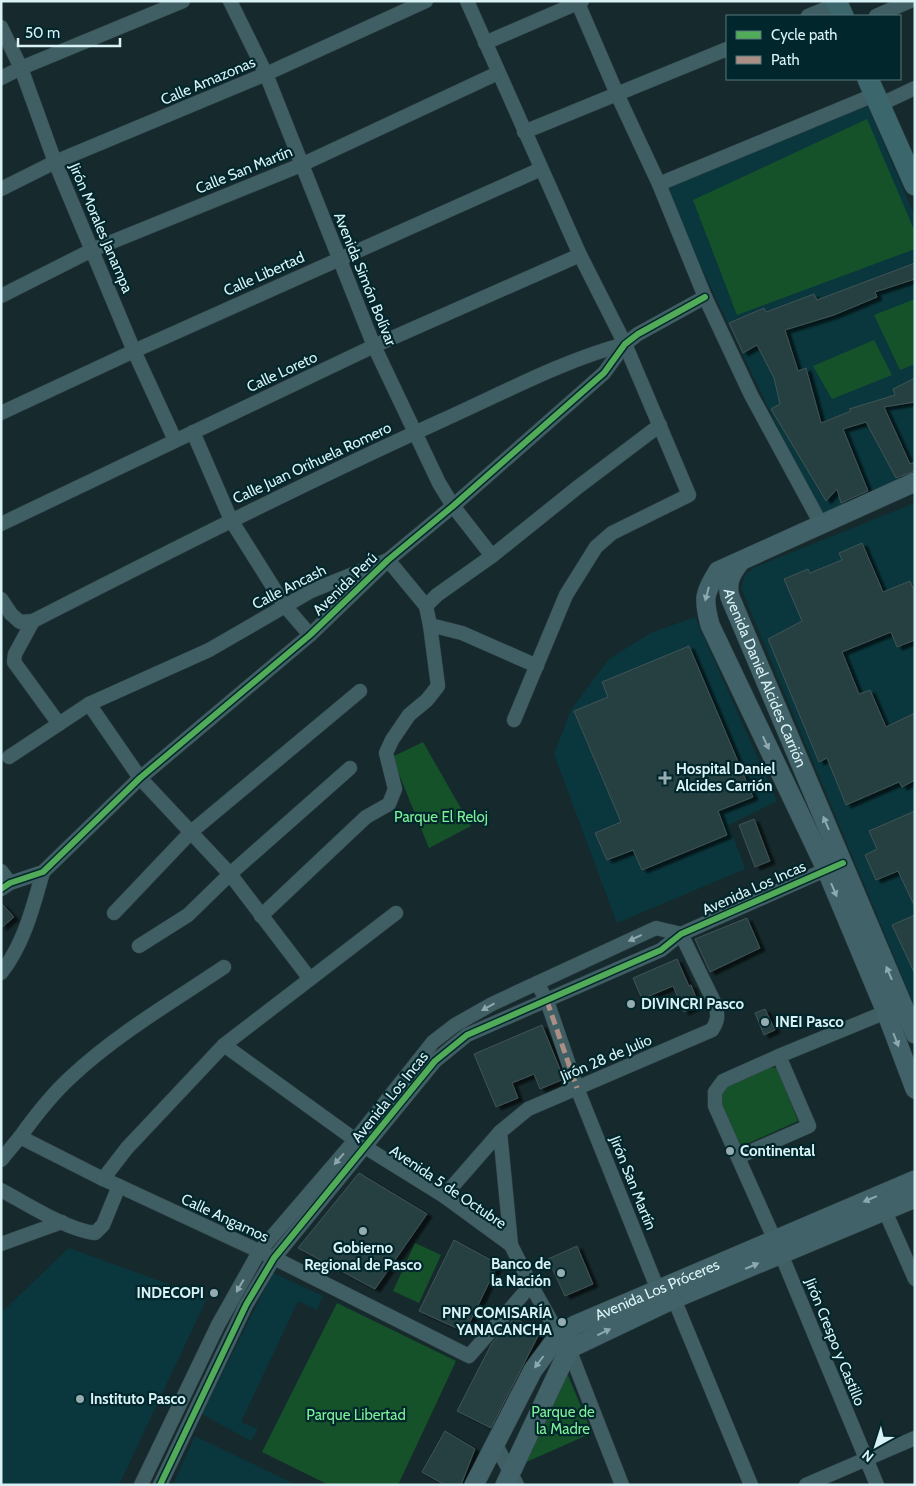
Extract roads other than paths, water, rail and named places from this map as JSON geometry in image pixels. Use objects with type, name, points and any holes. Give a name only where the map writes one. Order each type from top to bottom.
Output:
[{"type":"main road","points":[[874,93],[913,176]]},
{"type":"street","points":[[1,78],[183,1]]},
{"type":"street","name":"Avenida Simón Bolívar","points":[[230,1],[266,74],[374,346],[439,483],[453,506],[492,556]]},
{"type":"street","name":"Calle Amazonas","points":[[1,189],[56,162],[266,74],[426,1]]},
{"type":"street","points":[[467,1],[580,255],[624,344],[689,495],[612,533],[596,547],[566,595],[514,720]]},
{"type":"street","points":[[878,15],[910,1]]},
{"type":"street","points":[[485,43],[579,2],[617,94],[751,395],[821,524]]},
{"type":"street","points":[[811,15],[839,7]]},
{"type":"street","name":"Jirón Morales Janampa","points":[[1,27],[21,68],[56,162],[134,351],[175,440]]},
{"type":"street","points":[[524,132],[726,49]]},
{"type":"street","name":"Calle San Martín","points":[[1,296],[92,250],[301,165],[498,73]]},
{"type":"street","points":[[658,184],[874,93],[915,88]]},
{"type":"street","name":"Calle Libertad","points":[[1,413],[339,258],[541,169]]},
{"type":"street","name":"Calle Loreto","points":[[1,524],[374,346],[580,255]]},
{"type":"street","name":"Avenida Perú","points":[[6,886],[43,872],[140,778],[310,635],[388,560],[453,506],[604,373],[624,344],[638,334],[706,297]]},
{"type":"street","name":"Calle Juan Orihuela Romero","points":[[26,622],[231,520],[416,432],[593,353],[624,344]]},
{"type":"street","points":[[426,606],[437,595],[492,556],[578,487],[660,425]]},
{"type":"street","points":[[193,432],[231,520],[285,606],[310,635]]},
{"type":"street","points":[[740,562],[915,482]]},
{"type":"street","points":[[260,916],[366,816],[389,804],[395,789],[386,753],[392,740],[409,715],[428,700],[438,686],[426,606],[388,560]]},
{"type":"street","name":"Calle Ancash","points":[[4,756],[89,704],[209,650],[311,591],[388,560]]},
{"type":"street","name":"Avenida Daniel Alcides Carrión","points":[[740,562],[718,571],[707,589],[705,603],[710,625],[835,866]]},
{"type":"street","name":"Avenida Daniel Alcides Carrión","points":[[740,562],[730,577],[727,587],[730,597],[862,931],[915,1034]]},
{"type":"street","points":[[1,599],[11,614],[26,622],[14,662],[59,724]]},
{"type":"street","points":[[430,625],[462,632],[537,666]]},
{"type":"street","points":[[114,913],[191,832],[360,691]]},
{"type":"street","points":[[89,704],[140,778],[230,874],[260,916],[310,979]]},
{"type":"street","points":[[139,946],[188,915],[230,874],[350,768]]},
{"type":"street","name":"Avenida Los Incas","points":[[413,1078],[467,1035],[661,950],[681,934],[835,866]]},
{"type":"street","points":[[1,871],[6,886]]},
{"type":"street","points":[[1,973],[28,924],[43,872]]},
{"type":"street","points":[[103,1179],[127,1148],[224,1045],[396,913]]},
{"type":"street","name":"Avenida Los Incas","points":[[160,1485],[246,1305],[274,1258],[413,1078],[433,1042],[455,1025],[492,1004],[656,928],[681,934]]},
{"type":"street","name":"Avenida Daniel Alcides Carrión","points":[[862,931],[886,1012],[913,1080]]},
{"type":"street","name":"Jirón 28 de Julio","points":[[444,1196],[500,1132],[528,1109],[712,1030],[717,1023],[718,1014],[716,1006],[681,934]]},
{"type":"street","points":[[1,1160],[20,1138],[35,1116],[70,1077],[102,1049],[224,967]]},
{"type":"street","name":"Jirón San Martín","points":[[536,983],[547,1001],[578,1088],[666,1294],[751,1485]]},
{"type":"street","name":"Jirón Crespo y Castillo","points":[[876,1485],[778,1247],[715,1106],[715,1092],[723,1081],[886,1012]]},
{"type":"street","name":"Avenida 5 de Octubre","points":[[224,1045],[361,1143],[444,1196],[511,1245]]},
{"type":"street","points":[[738,1157],[809,1126],[779,1056]]},
{"type":"street","points":[[500,1132],[511,1245],[530,1285],[564,1342],[622,1485]]},
{"type":"street","name":"Calle Angamos","points":[[20,1138],[103,1179],[274,1258],[469,1356],[530,1285]]},
{"type":"street","name":"Avenida Los Incas","points":[[141,1485],[218,1325],[259,1252],[361,1143]]},
{"type":"street","name":"Avenida Los Próceres","points":[[474,1485],[533,1370],[564,1342],[666,1294],[778,1247],[915,1180]]},
{"type":"street","points":[[1,1190],[62,1222],[84,1232],[95,1233],[103,1225],[119,1186]]},
{"type":"street","name":"Avenida Los Próceres","points":[[778,1247],[915,1198]]},
{"type":"street","points":[[885,1210],[915,1279]]},
{"type":"street","points":[[1,1244],[62,1222]]},
{"type":"street","points":[[511,1480],[564,1342]]},
{"type":"street","points":[[806,1485],[915,1438]]},
{"type":"street","points":[[495,1443],[511,1480]]},
{"type":"place","name":"Hospital Daniel Alcides Carrión","points":[[665,778]]},
{"type":"place","name":"DIVINCRI Pasco","points":[[631,1004]]},
{"type":"place","name":"INEI Pasco","points":[[765,1022]]},
{"type":"place","name":"Continental","points":[[730,1151]]},
{"type":"place","name":"Gobierno Regional de Pasco","points":[[363,1231]]},
{"type":"place","name":"Banco de la Nación","points":[[561,1273]]},
{"type":"place","name":"INDECOPI","points":[[214,1293]]},
{"type":"place","name":"PNP COMISARÍA YANACANCHA","points":[[562,1322]]},
{"type":"place","name":"Instituto Pasco","points":[[80,1399]]},
{"type":"park label","name":"Parque El Reloj","points":[[441,817]]},
{"type":"park label","name":"Parque Libertad","points":[[356,1415]]},
{"type":"park label","name":"Parque de la Madre","points":[[563,1420]]}]
